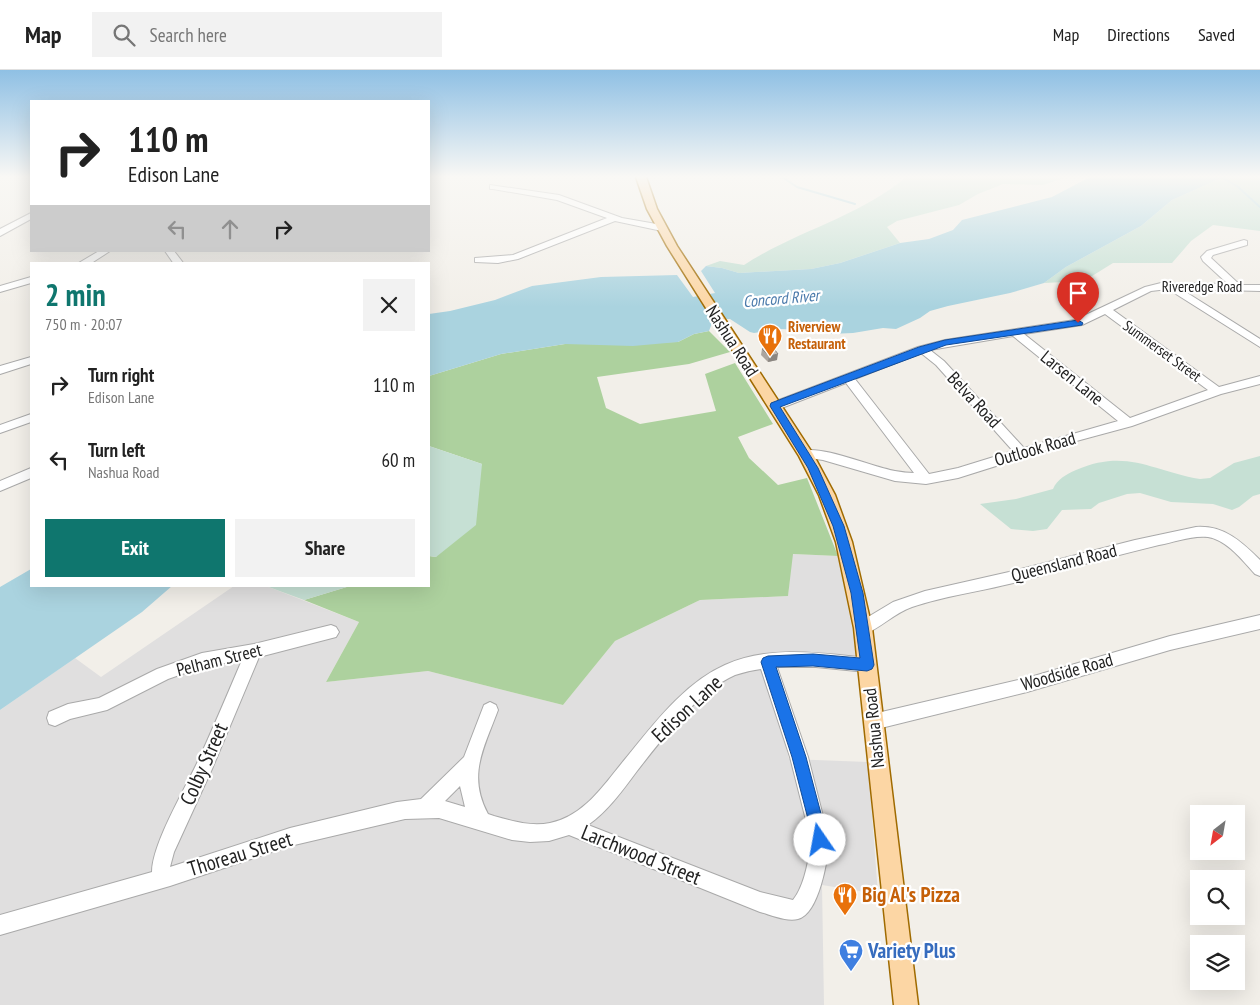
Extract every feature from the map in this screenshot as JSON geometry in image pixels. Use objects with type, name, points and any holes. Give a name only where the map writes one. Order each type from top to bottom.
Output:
[{"type":"main road","name":"Nashua Road","points":[[658,221],[722,326],[806,454],[827,495],[839,526],[849,559],[863,628],[906,1005]]},
{"type":"street","points":[[0,233],[23,221]]},
{"type":"street","points":[[478,260],[498,260],[515,257],[608,221]]},
{"type":"street","points":[[627,221],[662,228]]},
{"type":"street","points":[[1237,287],[1206,260],[1206,256],[1210,253],[1244,243]]},
{"type":"street","points":[[86,262],[104,252]]},
{"type":"street","points":[[170,252],[177,262]]},
{"type":"street","points":[[0,289],[30,280]]},
{"type":"street","points":[[1171,286],[1260,344]]},
{"type":"street","name":"Riveredge Road","points":[[775,406],[922,349],[945,343],[1078,323],[1148,288],[1171,286],[1260,288]]},
{"type":"street","name":"Summerset Street","points":[[1107,310],[1218,391]]},
{"type":"street","name":"Larsen Lane","points":[[1015,332],[1128,423]]},
{"type":"street","name":"Belva Road","points":[[922,349],[940,363],[1022,453]]},
{"type":"street","points":[[0,370],[30,360]]},
{"type":"street","points":[[848,378],[926,479]]},
{"type":"street","name":"Outlook Road","points":[[806,454],[823,456],[895,476],[926,479],[958,473],[1128,423],[1218,391],[1260,380]]},
{"type":"street","points":[[0,429],[30,418]]},
{"type":"street","points":[[0,486],[30,473]]},
{"type":"street","name":"Queensland Road","points":[[863,628],[876,623],[897,607],[958,588],[1007,578],[1102,553],[1199,533],[1208,532],[1228,539],[1260,570]]},
{"type":"street","name":"Woodside Road","points":[[873,722],[1027,685],[1170,643],[1260,622]]},
{"type":"street","name":"Pelham Street","points":[[55,718],[68,712],[111,702],[154,678],[181,667],[220,656],[254,651],[331,632]]},
{"type":"street","name":"Colby Street","points":[[161,878],[161,863],[165,850],[206,763],[254,651]]},
{"type":"street","name":"Edison Lane","points":[[570,826],[601,801],[655,738],[704,687],[732,669],[768,662],[813,660],[867,665]]},
{"type":"street","name":"Larchwood Street","points":[[482,821],[513,832],[528,834],[570,826],[590,836],[760,902],[791,910],[800,907],[808,893],[819,854],[820,840],[799,757],[768,662]]},
{"type":"street","points":[[424,808],[447,788],[469,763],[490,710]]},
{"type":"street","points":[[469,763],[471,798],[482,821]]},
{"type":"street","name":"Thoreau Street","points":[[0,925],[161,878],[280,840],[396,812],[424,808],[438,809],[482,821]]},
{"type":"shaded area","points":[[792,554],[838,556],[858,658],[764,656],[789,759],[868,762],[878,894],[822,885],[824,1005],[0,1005],[0,710],[75,658],[101,677],[233,587],[269,587],[359,622],[326,682],[428,671],[563,705],[615,641],[700,600],[788,596]]},
{"type":"green space","points":[[832,221],[898,221],[887,227],[900,243],[840,263],[811,269],[739,273],[706,266],[720,261],[744,265]]},
{"type":"green space","points":[[1147,221],[1260,221],[1260,231],[1213,225],[1191,241],[1172,263],[1113,263],[1084,281],[1044,283],[1066,267]]},
{"type":"green space","points":[[709,331],[730,352],[689,364],[597,377],[606,408],[640,424],[716,411],[705,374],[735,363],[773,424],[738,437],[749,458],[778,485],[807,478],[838,556],[793,554],[788,596],[700,600],[615,641],[563,705],[428,671],[326,682],[359,622],[304,600],[347,587],[430,587],[430,556],[436,557],[482,464],[430,446],[430,376],[501,354],[565,344],[678,342],[694,334]]},
{"type":"green space","points":[[430,446],[482,464],[476,525],[436,557],[430,556]]},
{"type":"green space","points":[[1260,456],[1260,494],[1253,496],[1232,510],[1213,504],[1171,502],[1140,493],[1127,494],[1099,503],[1091,509],[1062,510],[1047,529],[1033,531],[1011,529],[980,504],[1016,499],[1053,489],[1057,482],[1076,470],[1110,461],[1139,463],[1200,479],[1210,478],[1234,463]]},
{"type":"green space","points":[[269,587],[347,587],[304,600]]},
{"type":"water","name":"Concord River","points":[[961,221],[1147,221],[1066,267],[1044,283],[1010,293],[930,311],[920,318],[896,329],[883,328],[853,333],[830,334],[827,331],[780,329],[754,333],[730,319],[725,319],[712,323],[709,331],[694,334],[678,342],[633,346],[565,344],[501,354],[430,376],[430,314],[495,300],[532,286],[601,277],[677,275],[693,297],[715,293],[701,271],[706,266],[739,273],[811,269],[840,263],[900,243],[929,239],[953,230]]},
{"type":"water","points":[[30,570],[30,587],[171,587],[142,612],[0,710],[0,587]]},
{"type":"building","points":[[772,346],[778,354],[769,356],[762,349]]},
{"type":"place","name":"Riverview Restaurant","points":[[770,357]]},
{"type":"place","name":"Big Al's Pizza","points":[[845,916]]},
{"type":"place","name":"Variety Plus","points":[[851,972]]},
{"type":"route","points":[[820,840],[799,757],[768,662],[813,660],[867,665],[857,593],[839,526],[827,495],[806,454],[775,406],[922,349],[945,343],[1078,323]]}]
